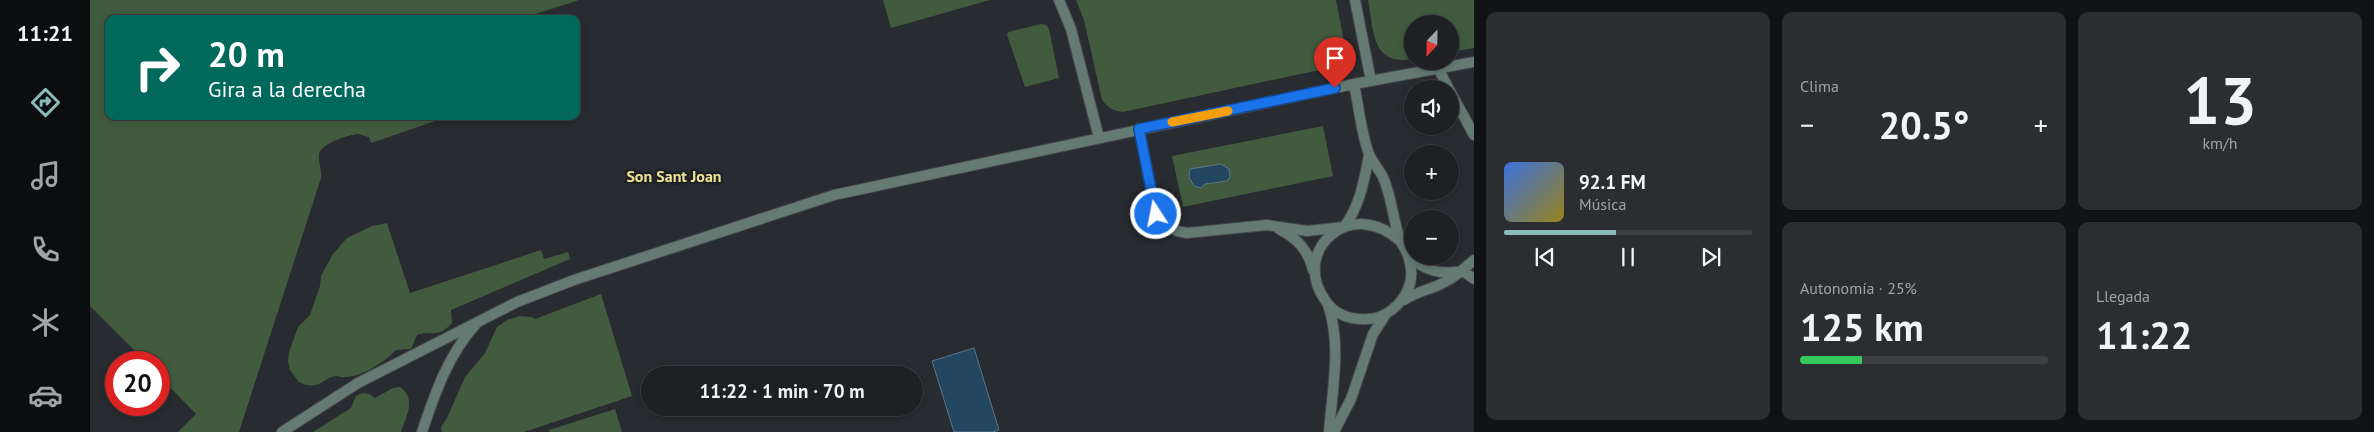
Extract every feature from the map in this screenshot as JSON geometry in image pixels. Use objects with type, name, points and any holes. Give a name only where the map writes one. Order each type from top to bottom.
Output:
[{"type":"lane","points":[[1059,0],[1071,29],[1099,138]]},
{"type":"lane","points":[[1355,0],[1371,81]]},
{"type":"lane","points":[[1459,64],[1474,62]]},
{"type":"lane","points":[[282,432],[358,383],[481,319],[574,280],[834,195],[1139,129],[1428,70]]},
{"type":"lane","points":[[1354,84],[1369,155],[1383,177],[1404,248]]},
{"type":"lane","points":[[1459,107],[1474,135]]},
{"type":"lane","points":[[1139,129],[1156,214],[1168,227],[1188,233],[1267,225],[1308,231],[1344,227],[1358,223],[1374,224],[1389,231],[1401,242]]},
{"type":"lane","points":[[1315,276],[1316,261],[1321,247],[1331,235],[1344,227],[1359,201],[1369,155]]},
{"type":"lane","points":[[1267,225],[1288,234],[1300,244],[1310,258],[1319,291],[1327,304],[1334,330],[1335,348],[1329,432]]},
{"type":"lane","points":[[1327,304],[1339,314],[1354,319],[1371,319],[1386,314],[1412,294],[1441,284],[1463,271],[1474,260]]},
{"type":"lane","points":[[1399,304],[1408,289],[1412,273],[1410,265]]},
{"type":"lane","points":[[1419,265],[1436,272],[1449,274],[1463,271],[1474,279]]},
{"type":"lane","points":[[1334,432],[1351,398],[1373,334],[1386,314]]},
{"type":"lane","points":[[422,432],[434,395],[453,355],[465,337],[481,319]]},
{"type":"green space","points":[[90,0],[579,0],[532,15],[105,15],[105,120],[438,120],[371,143],[369,137],[361,134],[348,136],[330,143],[321,150],[319,157],[321,178],[239,432],[178,432],[196,414],[170,387],[170,351],[135,351],[90,306]]},
{"type":"green space","points":[[883,0],[990,0],[891,28]]},
{"type":"green space","points":[[1076,0],[1336,0],[1347,57],[1338,66],[1119,112],[1111,109],[1102,100],[1084,20]]},
{"type":"green space","points":[[1368,0],[1474,0],[1474,48],[1459,50],[1459,15],[1404,15],[1404,60],[1389,57],[1382,51],[1374,34]]},
{"type":"green space","points":[[1041,24],[1046,25],[1049,29],[1059,78],[1025,87],[1007,35],[1008,32]]},
{"type":"green space","points":[[1323,126],[1333,176],[1183,207],[1172,156]]},
{"type":"green space","points":[[387,223],[410,293],[541,250],[544,259],[568,252],[570,259],[451,310],[452,323],[447,328],[438,333],[422,333],[417,335],[411,349],[396,350],[366,372],[351,376],[331,377],[320,384],[311,386],[299,382],[290,370],[289,352],[298,327],[310,315],[320,286],[321,276],[333,254],[347,238],[372,226]]},
{"type":"green space","points":[[601,294],[632,396],[524,432],[442,432],[441,427],[447,418],[465,377],[485,353],[497,327],[507,320],[520,316],[535,319]]},
{"type":"green space","points":[[400,387],[408,397],[409,402],[409,408],[401,432],[313,432],[351,408],[356,396],[362,393],[369,394],[375,398],[393,388]]},
{"type":"green space","points":[[615,409],[622,432],[550,432],[549,430]]},
{"type":"water","points":[[1221,164],[1229,169],[1230,177],[1227,181],[1205,184],[1201,188],[1194,186],[1189,177],[1190,169]]},
{"type":"water","points":[[974,348],[999,430],[993,432],[954,432],[932,361]]},
{"type":"slow traffic","points":[[1172,122],[1228,111]]},
{"type":"district","name":"Son Sant Joan","points":[[674,176]]},
{"type":"route","points":[[1156,214],[1139,129],[1335,88]]}]
